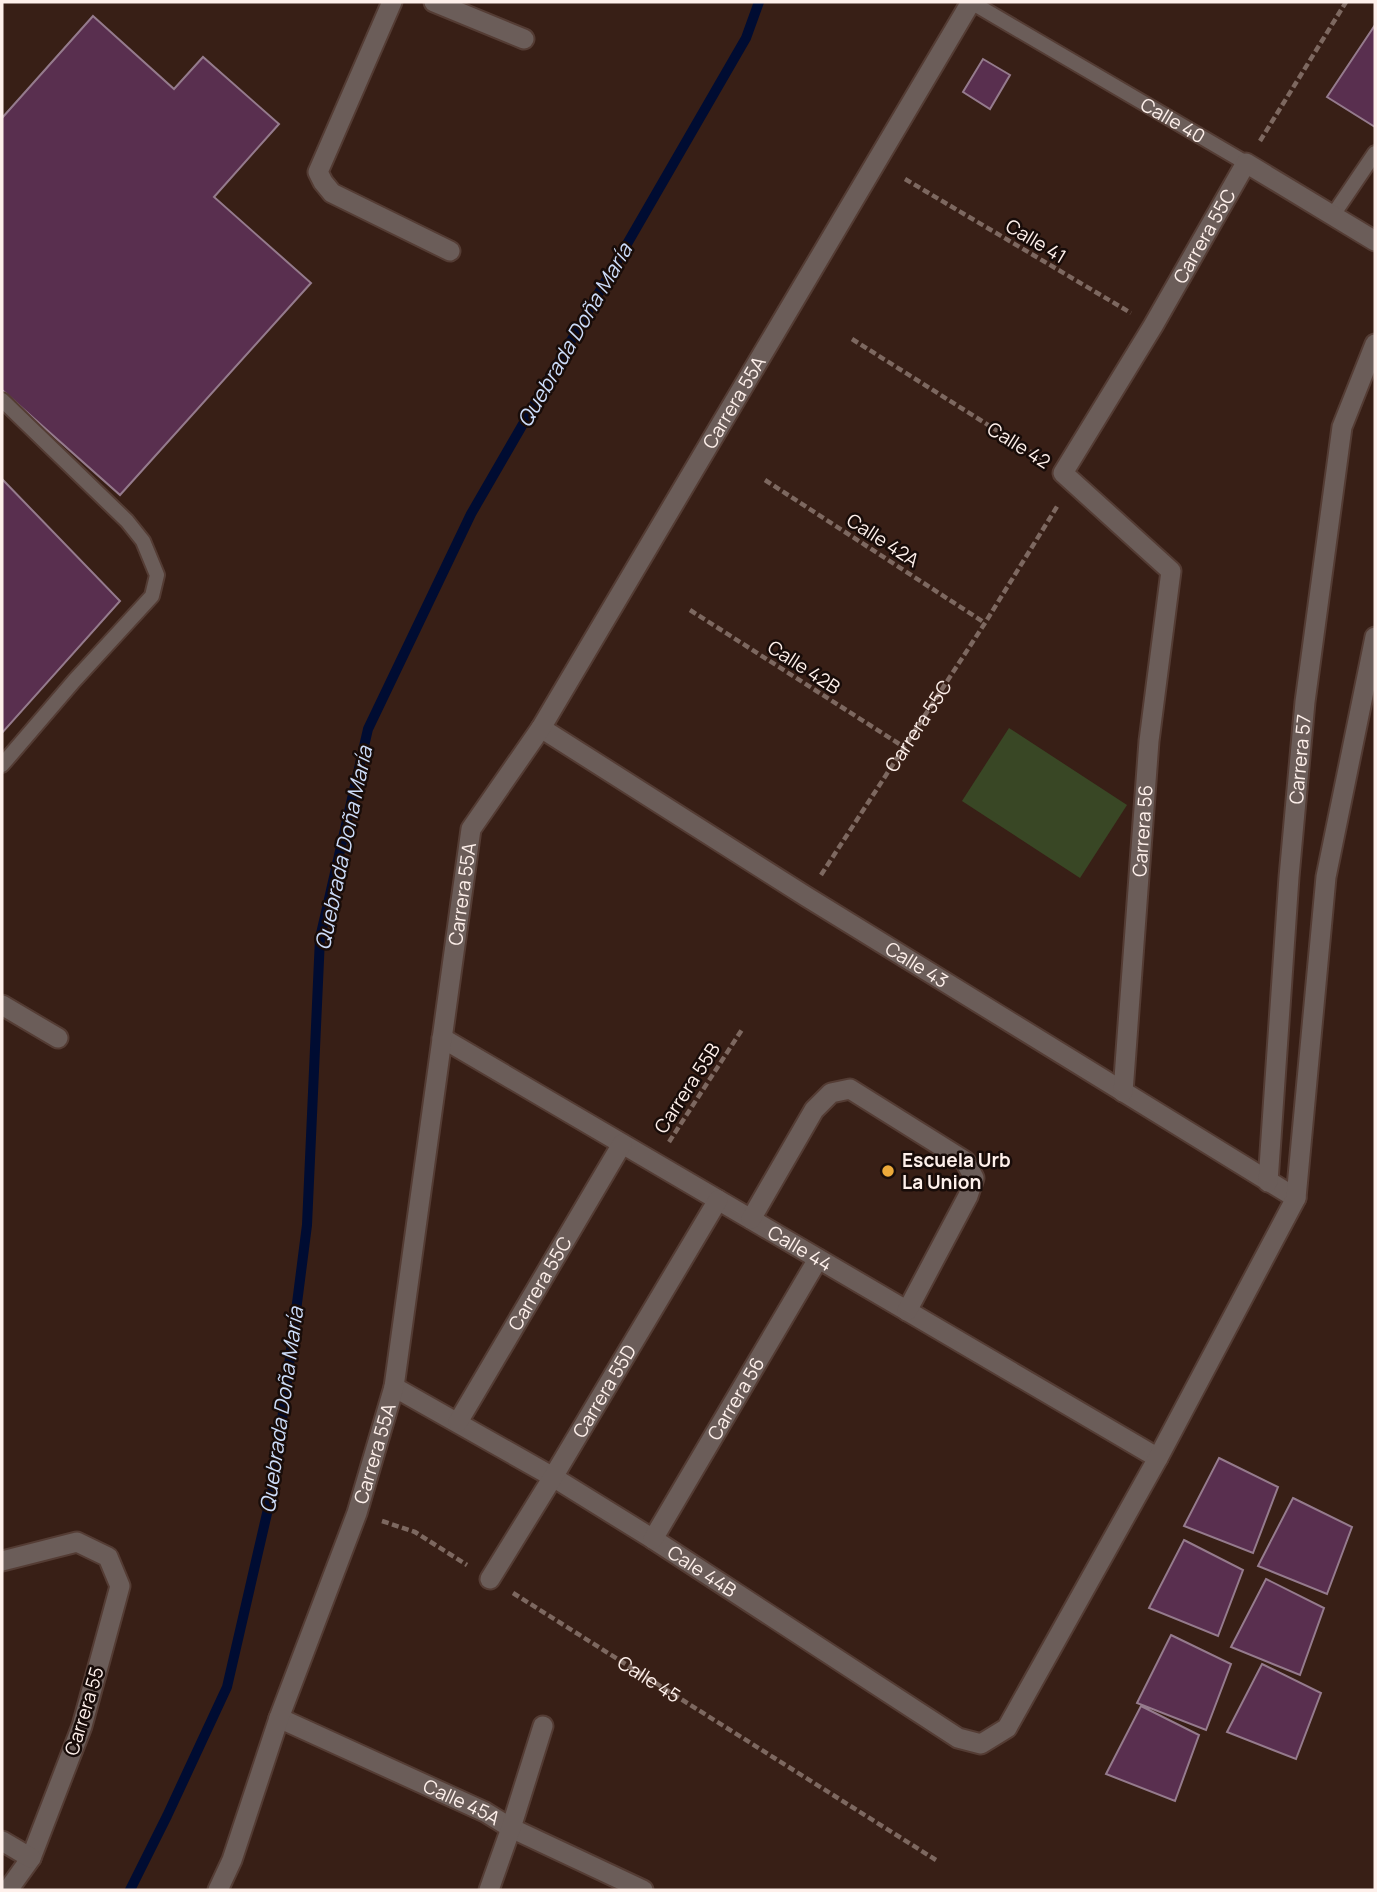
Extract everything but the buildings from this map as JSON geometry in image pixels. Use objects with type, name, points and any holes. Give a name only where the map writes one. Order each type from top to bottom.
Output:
[{"type":"street","points":[[392,2],[318,172],[332,193],[450,251]]},
{"type":"street","points":[[434,2],[524,39]]},
{"type":"street","name":"Carrera 55A","points":[[218,1890],[232,1860],[279,1718],[356,1513],[394,1387],[471,829],[541,728],[971,2]]},
{"type":"street","name":"Calle 40","points":[[1246,163],[1375,241]]},
{"type":"street","name":"Carrera 55C","points":[[1069,477],[1246,163]]},
{"type":"street","name":"Carrera 57","points":[[1268,1182],[1289,877],[1305,702],[1342,427],[1375,344]]},
{"type":"street","name":"Carrera 56","points":[[1069,477],[1171,571],[1149,741],[1123,1092]]},
{"type":"street","points":[[1158,1458],[1296,1198],[1326,877],[1375,637]]},
{"type":"street","name":"Calle 43","points":[[541,728],[807,897],[1296,1198]]},
{"type":"street","points":[[2,1005],[58,1038]]},
{"type":"street","name":"Calle 44","points":[[442,1038],[1158,1458]]},
{"type":"street","points":[[751,1219],[814,1110],[831,1093],[850,1088],[965,1161],[974,1178],[968,1196],[907,1311]]},
{"type":"street","name":"Carrera 55C","points":[[458,1423],[622,1144]]},
{"type":"street","name":"Carrera 55D","points":[[490,1579],[718,1200]]},
{"type":"street","name":"Carrera 56","points":[[653,1539],[818,1259]]},
{"type":"street","name":"Cale 44B","points":[[394,1387],[553,1477],[653,1539],[958,1738],[981,1744],[1007,1728],[1158,1458]]},
{"type":"street","name":"Carrera 55","points":[[2,1561],[77,1542],[108,1557],[120,1586],[82,1726],[31,1858],[8,1890]]},
{"type":"street","name":"Calle 45A","points":[[279,1718],[485,1812],[511,1828],[643,1890]]},
{"type":"street","points":[[489,1890],[543,1726]]},
{"type":"street","points":[[2,1841],[31,1858]]},
{"type":"lane","name":"Calle 40","points":[[971,2],[1246,163]]},
{"type":"lane","points":[[1333,215],[1375,153]]},
{"type":"lane","points":[[2,400],[127,521],[143,541],[156,575],[152,596],[2,765]]},
{"type":"path","points":[[1246,163],[1346,2]]},
{"type":"path","name":"Calle 41","points":[[905,179],[1153,326]]},
{"type":"path","name":"Calle 42","points":[[852,339],[1069,477]]},
{"type":"path","name":"Carrera 55C","points":[[807,897],[985,622],[1069,477]]},
{"type":"path","name":"Calle 42A","points":[[765,480],[985,622]]},
{"type":"path","name":"Calle 42B","points":[[690,610],[904,747]]},
{"type":"path","name":"Carrera 55B","points":[[655,1163],[743,1028]]},
{"type":"path","name":"Calle 45","points":[[356,1513],[415,1532],[936,1860]]},
{"type":"green space","points":[[1009,728],[1127,805],[1080,878],[962,801]]},
{"type":"waterway","name":"Quebrada Doña María","points":[[130,1890],[227,1687],[274,1483],[307,1225],[320,938],[368,729],[471,514],[746,38],[759,2]]},
{"type":"place","name":"Escuela Urb La Union","points":[[888,1171]]}]
